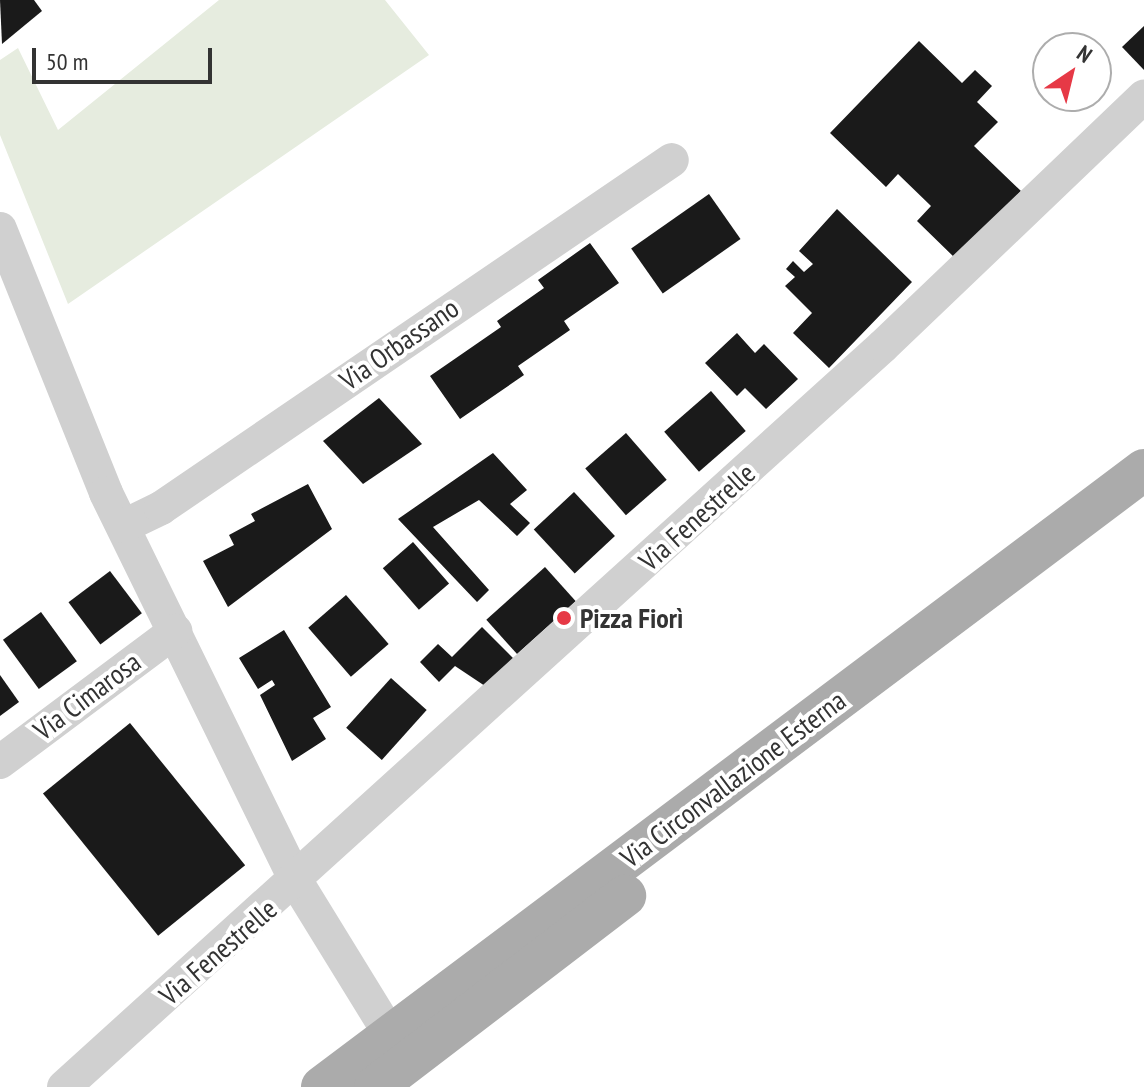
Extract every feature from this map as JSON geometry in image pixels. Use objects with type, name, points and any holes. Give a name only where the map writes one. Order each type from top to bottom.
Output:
[{"type":"main road","name":"Via Circonvallazione Esterna","points":[[322,1087],[397,1069],[1139,481]]},
{"type":"street","name":"Via Fenestrelle","points":[[64,1087],[297,883],[1144,97]]},
{"type":"street","name":"Via Orbassano","points":[[124,526],[161,508],[672,160]]},
{"type":"street","points":[[0,229],[124,526],[297,883],[397,1069]]},
{"type":"street","name":"Via Cimarosa","points":[[0,762],[175,631]]},
{"type":"shaded area","points":[[219,0],[385,0],[429,55],[68,304],[0,135],[0,60],[18,48],[58,130]]},
{"type":"building","points":[[0,0],[34,0],[42,11],[2,44]]},
{"type":"building","points":[[1144,26],[1144,70],[1122,47]]},
{"type":"building","points":[[919,41],[962,83],[975,70],[992,86],[977,102],[998,122],[974,146],[1021,191],[956,259],[917,221],[931,206],[898,174],[886,187],[830,133]]},
{"type":"building","points":[[709,194],[741,239],[663,294],[631,248]]},
{"type":"building","points":[[837,209],[912,282],[829,368],[793,333],[812,313],[785,286],[795,277],[786,269],[793,261],[804,272],[813,264],[799,251]]},
{"type":"building","points":[[590,243],[619,283],[564,321],[570,330],[518,366],[524,375],[460,419],[430,376],[501,327],[497,321],[544,288],[538,280]]},
{"type":"building","points":[[737,333],[755,353],[764,344],[798,379],[766,409],[745,388],[737,396],[705,363]]},
{"type":"building","points":[[711,391],[746,431],[699,472],[664,432]]},
{"type":"building","points":[[379,398],[422,444],[363,484],[323,441]]},
{"type":"building","points":[[626,433],[667,480],[626,515],[585,468]]},
{"type":"building","points":[[493,453],[527,490],[510,504],[530,523],[517,536],[479,500],[433,527],[489,590],[477,602],[398,519]]},
{"type":"building","points":[[308,484],[332,529],[228,607],[203,561],[234,545],[229,535],[255,521],[251,514]]},
{"type":"building","points":[[574,492],[615,536],[575,573],[534,530]]},
{"type":"building","points":[[413,542],[449,584],[419,610],[383,568]]},
{"type":"building","points":[[545,567],[576,601],[517,654],[486,620]]},
{"type":"building","points":[[110,571],[142,613],[100,645],[68,602]]},
{"type":"building","points":[[346,595],[389,644],[351,677],[308,628]]},
{"type":"building","points":[[41,612],[77,661],[39,689],[3,640]]},
{"type":"building","points":[[482,627],[515,660],[488,688],[455,666],[439,682],[420,662],[438,644],[452,657]]},
{"type":"building","points":[[284,630],[331,707],[313,718],[326,739],[292,761],[260,695],[275,685],[272,680],[258,689],[239,658]]},
{"type":"building","points":[[0,675],[19,702],[0,716]]},
{"type":"building","points":[[391,678],[427,710],[382,760],[346,728]]},
{"type":"building","points":[[130,723],[245,865],[158,936],[43,793]]},
{"type":"place","name":"Pizza Fiorì","points":[[564,618]]}]
